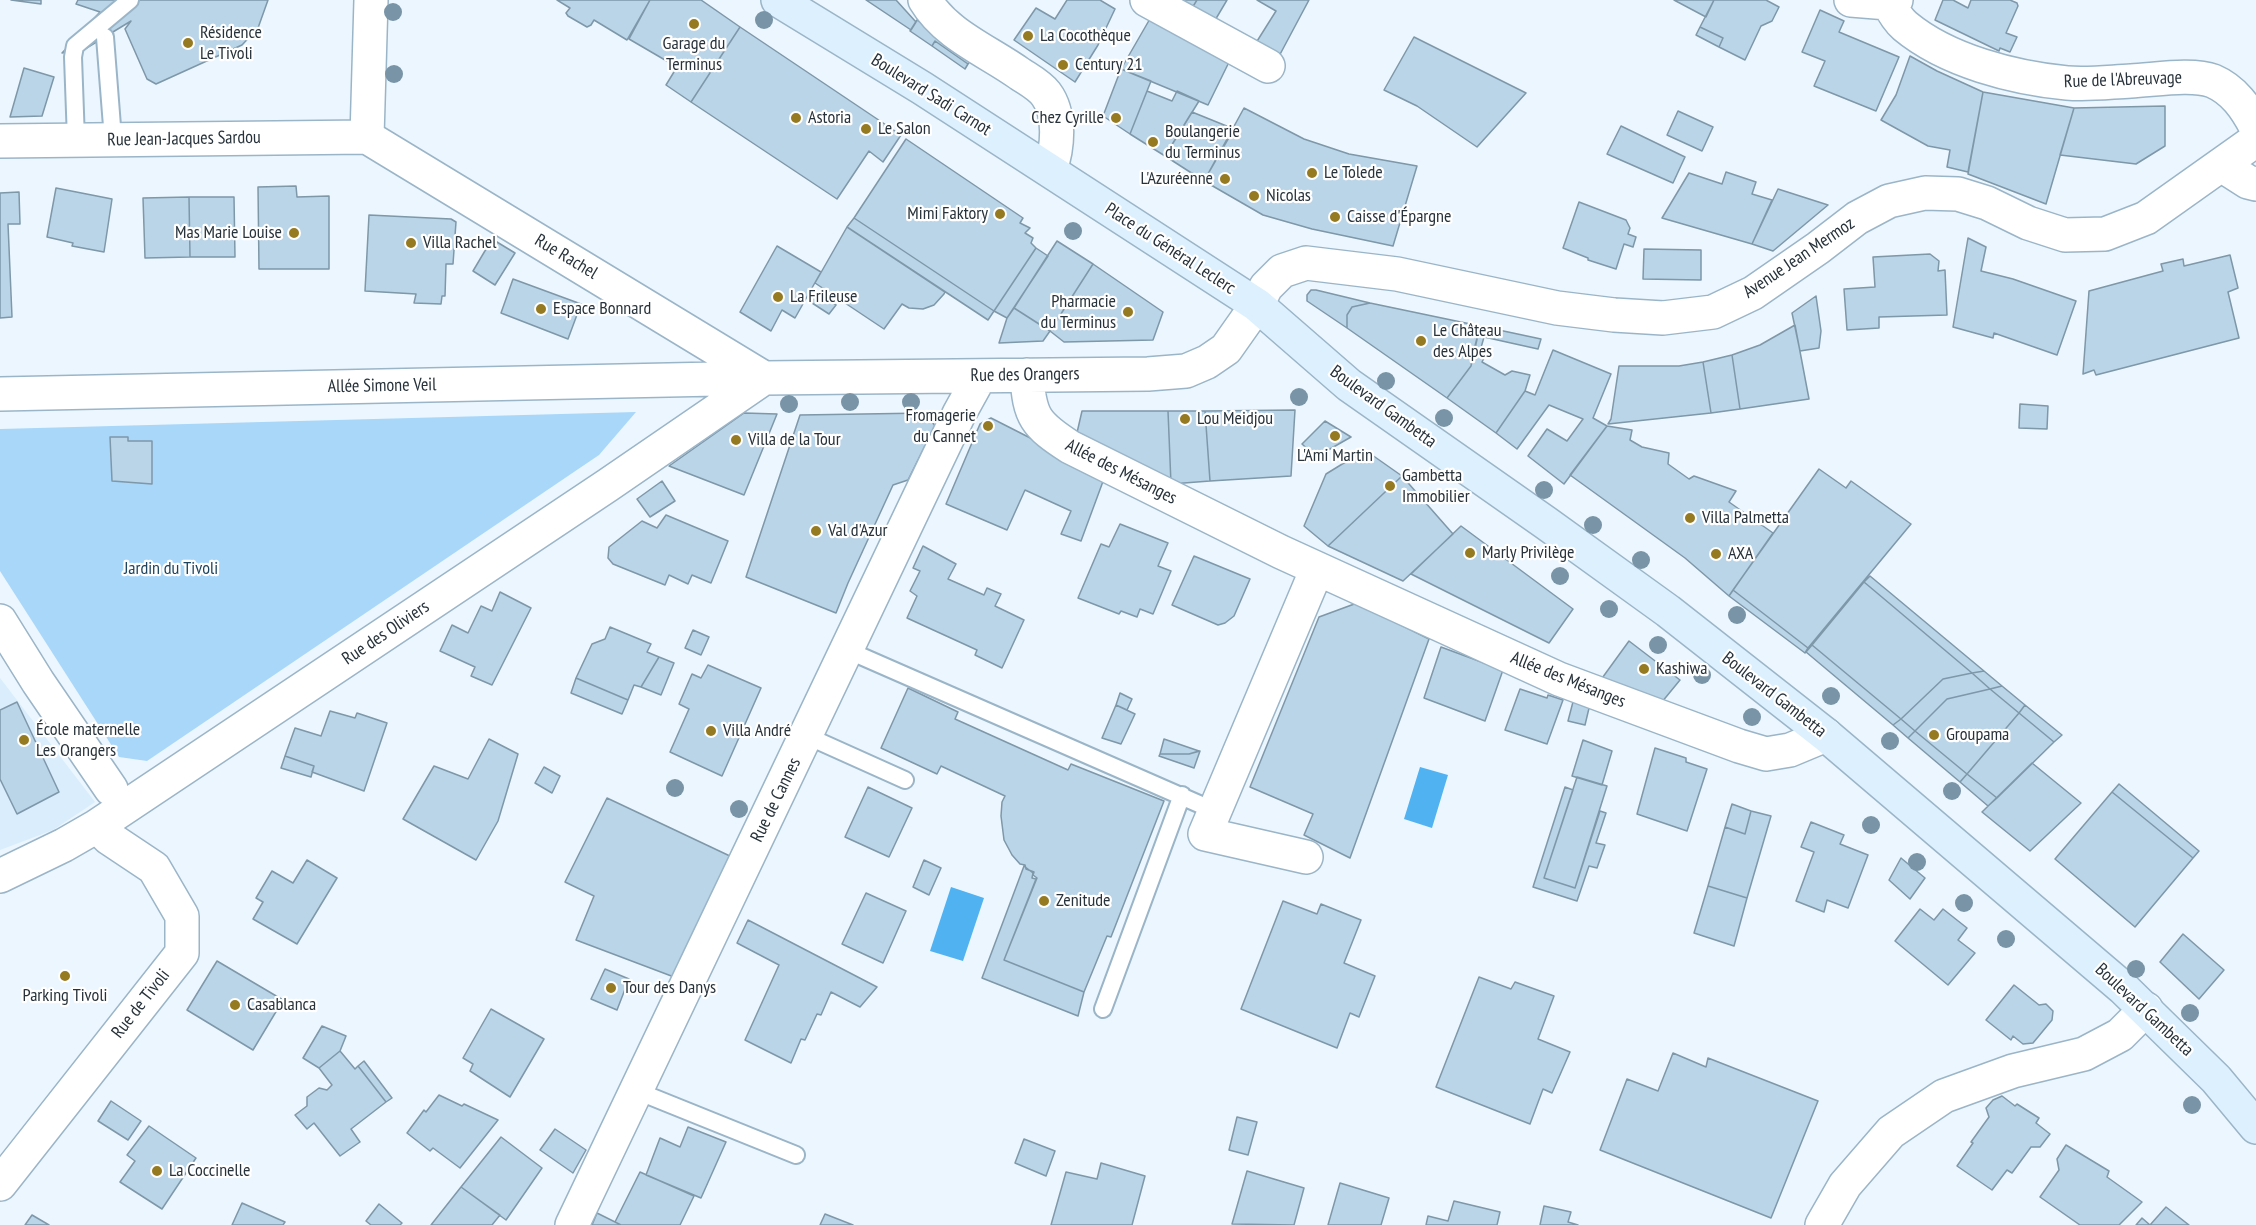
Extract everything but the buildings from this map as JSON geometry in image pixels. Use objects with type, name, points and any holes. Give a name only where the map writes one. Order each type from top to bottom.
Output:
[{"type":"main road","name":"Boulevard Sadi Carnot","points":[[778,0],[922,88],[1083,192]]},
{"type":"main road","name":"Place du Général Leclerc","points":[[1083,192],[1257,305]]},
{"type":"main road","name":"Boulevard Gambetta","points":[[1257,305],[1349,385],[1659,604],[1826,735],[2090,958],[2146,1009],[2216,1079],[2256,1127]]},
{"type":"street","points":[[368,136],[371,0]]},
{"type":"street","points":[[925,0],[937,17],[953,30],[1035,83],[1047,95],[1056,125],[1056,143],[1050,170]]},
{"type":"street","points":[[1147,0],[1268,66]]},
{"type":"street","points":[[1851,0],[1890,1]]},
{"type":"street","name":"Rue de l'Abreuvage","points":[[1890,1],[1904,25],[1935,45],[1980,66],[2030,78],[2069,84],[2191,78],[2212,81],[2232,93],[2245,107],[2256,127]]},
{"type":"street","name":"Rue Jean-Jacques Sardou","points":[[0,141],[368,136]]},
{"type":"street","name":"Rue Rachel","points":[[368,136],[764,378]]},
{"type":"street","name":"Avenue Jean Mermoz","points":[[1257,305],[1266,287],[1282,271],[1306,263],[1397,274],[1557,308],[1614,315],[1663,318],[1713,312],[1753,293],[1857,218],[1889,201],[1925,193],[1958,194],[1987,203],[2028,224],[2065,235],[2105,234],[2146,218],[2223,166],[2256,140]]},
{"type":"street","points":[[2223,166],[2248,182],[2256,184]]},
{"type":"street","name":"Rue des Orangers","points":[[764,378],[1148,374],[1186,371],[1207,362],[1226,349],[1257,305]]},
{"type":"street","name":"Allée des Mésanges","points":[[1028,375],[1031,410],[1046,431],[1070,447],[1112,470],[1317,569],[1558,679],[1766,754],[1790,750],[1826,735]]},
{"type":"street","name":"Rue de Cannes","points":[[572,1225],[959,414],[980,376]]},
{"type":"street","name":"Allée Simone Veil","points":[[0,394],[764,378]]},
{"type":"street","name":"Rue des Oliviers","points":[[0,876],[97,826],[608,485],[764,378]]},
{"type":"street","points":[[1306,857],[1205,834],[1317,569]]},
{"type":"street","points":[[0,621],[38,682],[111,789]]},
{"type":"street","name":"Rue de Tivoli","points":[[0,1184],[182,953],[182,916],[154,868],[109,838],[97,826]]},
{"type":"street","points":[[1822,1225],[1845,1185],[1892,1132],[1944,1096],[2013,1071],[2084,1054],[2120,1035],[2146,1009]]},
{"type":"lane","points":[[76,140],[73,57],[75,46],[130,0]]},
{"type":"lane","points":[[105,37],[113,140]]},
{"type":"lane","points":[[848,650],[1215,811]]},
{"type":"lane","points":[[807,736],[905,780]]},
{"type":"lane","points":[[1102,1009],[1182,795]]},
{"type":"lane","points":[[637,1091],[796,1155]]},
{"type":"shaded area","name":"École maternelle Les Orangers","points":[[0,678],[95,802],[53,830],[0,850]]},
{"type":"green space","name":"Jardin du Tivoli","points":[[636,412],[599,455],[147,761],[119,757],[0,571],[0,429]]},
{"type":"water","points":[[1420,767],[1448,775],[1432,828],[1404,819]]},
{"type":"water","points":[[951,887],[984,898],[963,961],[930,951]]},
{"type":"place","name":"Garage du Terminus","points":[[694,24]]},
{"type":"place","name":"La Cocothèque","points":[[1028,36]]},
{"type":"place","name":"Résidence Le Tivoli","points":[[188,43]]},
{"type":"place","name":"Century 21","points":[[1063,65]]},
{"type":"place","name":"Astoria","points":[[796,118]]},
{"type":"place","name":"Chez Cyrille","points":[[1116,118]]},
{"type":"place","name":"Le Salon","points":[[866,129]]},
{"type":"place","name":"Boulangerie du Terminus","points":[[1153,142]]},
{"type":"place","name":"Le Tolede","points":[[1312,173]]},
{"type":"place","name":"L'Azuréenne","points":[[1225,179]]},
{"type":"place","name":"Nicolas","points":[[1254,196]]},
{"type":"place","name":"Mimi Faktory","points":[[1000,214]]},
{"type":"place","name":"Caisse d'Épargne","points":[[1335,217]]},
{"type":"place","name":"Mas Marie Louise","points":[[294,233]]},
{"type":"place","name":"Villa Rachel","points":[[411,243]]},
{"type":"place","name":"La Frileuse","points":[[778,297]]},
{"type":"place","name":"Espace Bonnard","points":[[541,309]]},
{"type":"place","name":"Pharmacie du Terminus","points":[[1128,312]]},
{"type":"place","name":"Le Château des Alpes","points":[[1421,341]]},
{"type":"place","name":"Lou Meidjou","points":[[1185,419]]},
{"type":"place","name":"Fromagerie du Cannet","points":[[988,426]]},
{"type":"place","name":"L'Ami Martin","points":[[1335,436]]},
{"type":"place","name":"Villa de la Tour","points":[[736,440]]},
{"type":"place","name":"Gambetta Immobilier","points":[[1390,486]]},
{"type":"place","name":"Villa Palmetta","points":[[1690,518]]},
{"type":"place","name":"Val d'Azur","points":[[816,531]]},
{"type":"place","name":"Marly Privilège","points":[[1470,553]]},
{"type":"place","name":"AXA","points":[[1716,554]]},
{"type":"place","name":"Kashiwa","points":[[1644,669]]},
{"type":"place","name":"Villa André","points":[[711,731]]},
{"type":"place","name":"Groupama","points":[[1934,735]]},
{"type":"place","name":"École maternelle Les Orangers","points":[[24,740]]},
{"type":"place","name":"Zenitude","points":[[1044,901]]},
{"type":"place","name":"Parking Tivoli","points":[[65,976]]},
{"type":"place","name":"Tour des Danys","points":[[611,988]]},
{"type":"place","name":"Casablanca","points":[[235,1005]]},
{"type":"place","name":"La Coccinelle","points":[[157,1171]]}]
